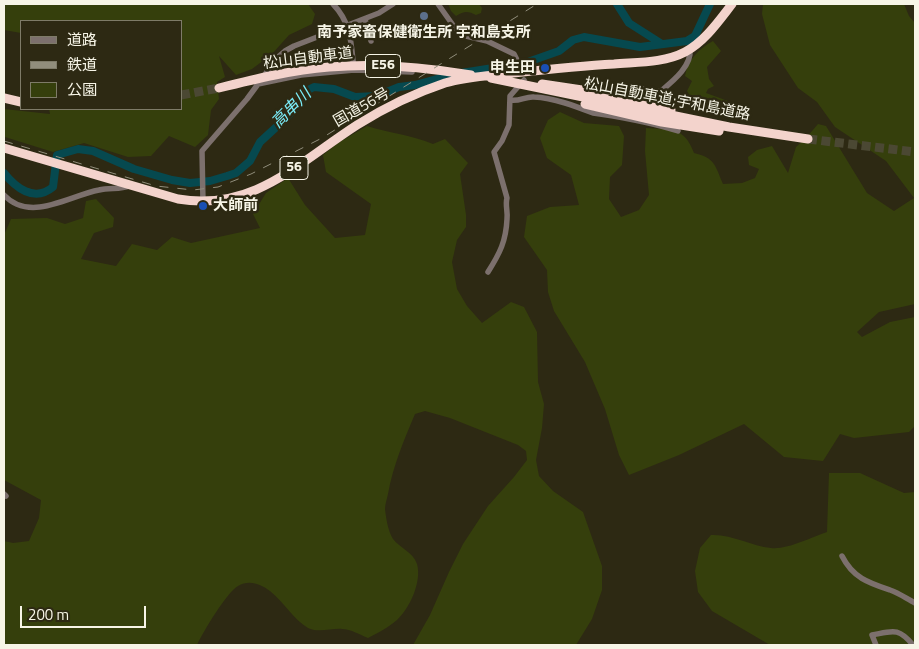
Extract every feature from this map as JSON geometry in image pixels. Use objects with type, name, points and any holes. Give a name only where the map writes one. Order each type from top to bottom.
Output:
[{"type":"highway","name":"国道56号","points":[[4,148],[178,199],[203,202],[238,197],[264,186],[281,176],[369,118],[431,88],[460,79],[520,75],[554,68],[676,56],[690,49],[707,35],[732,4]]},
{"type":"highway","name":"松山自動車道","points":[[219,88],[283,74],[327,67],[380,66],[520,75]]},
{"type":"highway","points":[[554,68],[551,73],[552,80],[565,86]]},
{"type":"highway","points":[[520,75],[627,98],[729,127]]},
{"type":"highway","points":[[520,75],[530,91],[662,122],[727,132],[786,136]]},
{"type":"highway","name":"松山自動車道;宇和島道路","points":[[520,75],[612,104],[808,140]]},
{"type":"highway","points":[[4,98],[20,102]]},
{"type":"street","points":[[333,4],[348,25],[354,70]]},
{"type":"street","points":[[203,202],[202,151],[278,58],[294,46],[366,19],[392,4]]},
{"type":"street","points":[[438,4],[455,28],[466,36],[481,39],[514,54],[520,75],[510,96],[509,125],[494,155],[507,198],[508,216],[505,241],[488,272]]},
{"type":"street","points":[[366,19],[371,41]]},
{"type":"street","points":[[619,89],[625,87],[661,91],[681,72],[690,54],[690,49]]},
{"type":"street","points":[[258,84],[301,76],[354,70],[417,72]]},
{"type":"street","points":[[510,100],[516,101],[532,96],[678,130]]},
{"type":"street","points":[[4,195],[16,205],[26,208],[55,204],[71,197],[100,189],[131,185]]},
{"type":"street","points":[[842,556],[850,568],[862,579],[876,587],[892,591],[915,604]]},
{"type":"street","points":[[876,645],[872,635],[897,632],[902,633],[913,645]]},
{"type":"green space","points":[[4,4],[308,4],[315,14],[312,24],[289,35],[272,54],[252,69],[236,75],[219,56],[225,77],[217,82],[219,99],[211,110],[208,135],[195,147],[169,136],[151,156],[128,157],[84,143],[53,152],[5,137],[4,109],[50,114],[49,110],[182,110],[182,20],[20,20],[20,33],[4,30]]},
{"type":"green space","points":[[448,4],[479,4],[482,8],[481,13],[476,15],[466,12],[456,16]]},
{"type":"green space","points":[[763,4],[904,4],[909,16],[915,23],[915,304],[879,312],[857,332],[862,337],[890,322],[915,317],[915,426],[909,432],[854,438],[840,434],[823,461],[784,457],[744,424],[679,455],[629,475],[619,455],[605,409],[585,362],[554,311],[548,292],[547,270],[524,237],[527,216],[550,207],[579,205],[571,175],[547,158],[540,138],[548,120],[560,112],[584,123],[619,126],[624,136],[622,165],[610,177],[609,199],[621,217],[639,210],[649,195],[645,151],[646,128],[676,131],[681,134],[686,138],[694,153],[706,157],[713,163],[723,184],[742,183],[755,178],[759,169],[749,165],[748,157],[757,150],[772,146],[788,173],[796,147],[818,124],[826,126],[867,193],[894,211],[914,198],[886,161],[835,127],[817,102],[798,88],[770,45],[762,14]]},
{"type":"green space","points":[[713,41],[721,51],[707,67],[709,79],[714,86],[708,89],[706,93],[728,101],[728,103],[710,105],[699,103],[690,96],[687,91],[692,81],[685,76],[691,60],[703,47]]},
{"type":"green space","points":[[367,126],[417,138],[433,144],[445,139],[468,163],[460,174],[466,227],[457,240],[452,262],[457,289],[467,306],[482,323],[511,302],[524,307],[537,332],[538,382],[544,404],[536,460],[539,476],[553,491],[583,512],[602,566],[602,590],[592,619],[576,645],[413,645],[430,615],[463,544],[488,506],[527,460],[526,451],[518,445],[450,418],[425,411],[415,414],[396,463],[385,507],[393,539],[413,556],[417,564],[418,578],[414,594],[402,615],[394,623],[379,632],[368,638],[345,629],[320,630],[308,628],[270,591],[259,584],[246,583],[238,586],[228,596],[197,645],[4,645],[4,541],[13,543],[29,541],[39,518],[41,500],[4,480],[4,235],[11,219],[47,218],[65,224],[83,218],[86,201],[96,199],[114,218],[113,227],[94,233],[81,259],[116,266],[132,244],[157,250],[172,237],[191,243],[260,228],[253,214],[266,193],[288,178],[305,205],[335,238],[365,235],[371,204],[326,172],[323,155],[338,143]]},
{"type":"green space","points":[[829,473],[860,473],[904,493],[915,492],[915,645],[770,645],[712,611],[698,592],[695,571],[700,548],[711,535],[726,536],[764,547],[777,548],[792,545],[827,532]]},
{"type":"waterway","points":[[617,4],[629,23],[662,44]]},
{"type":"waterway","name":"高串川","points":[[4,173],[19,188],[32,193],[46,192],[53,187],[57,155],[78,149],[93,151],[134,169],[172,180],[190,183],[210,181],[236,173],[250,161],[260,142],[300,103],[308,90],[314,87],[334,89],[355,97],[377,96],[399,87],[415,85],[455,74],[525,63],[559,51],[573,40],[584,37],[640,47],[687,41],[695,36],[710,4]]},
{"type":"tunnel","points":[[182,95],[219,88]]},
{"type":"tunnel","points":[[808,139],[915,152]]},
{"type":"railway","points":[[4,141],[156,186],[193,190],[218,187],[251,174],[322,138],[537,4]]},
{"type":"place","name":"南予家畜保健衛生所 宇和島支所","points":[[424,16]]},
{"type":"place","name":"申生田","points":[[545,68]]},
{"type":"place","name":"大師前","points":[[203,206]]}]
